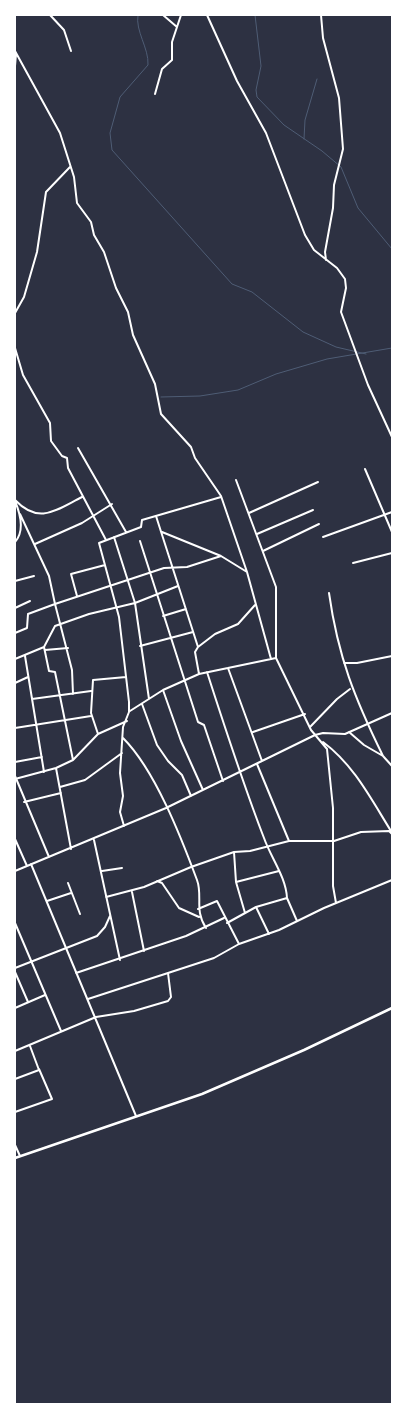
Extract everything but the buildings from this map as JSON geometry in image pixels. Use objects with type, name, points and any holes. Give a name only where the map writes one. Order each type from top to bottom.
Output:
[{"type":"main road","points":[[15,1158],[137,1118],[230,1083],[392,1008]]},
{"type":"street","points":[[50,15],[64,30],[71,51]]},
{"type":"street","points":[[163,15],[177,27]]},
{"type":"street","points":[[155,94],[161,73],[172,60],[172,42],[181,15]]},
{"type":"street","points":[[207,15],[237,81],[268,138],[305,235],[314,250],[337,268],[345,279],[346,288],[341,312],[368,385],[392,437]]},
{"type":"street","points":[[321,15],[322,38],[339,98],[343,149],[334,185],[333,208],[325,252],[326,260]]},
{"type":"street","points":[[15,66],[16,52]]},
{"type":"street","points":[[16,52],[60,133],[75,182],[77,203],[91,222],[95,237],[104,252],[116,288],[128,312],[133,335],[155,384],[162,414],[191,447],[195,458],[221,496],[247,572],[271,659]]},
{"type":"street","points":[[15,314],[24,297],[37,252],[46,191],[70,167]]},
{"type":"street","points":[[15,348],[23,375],[50,423],[51,442],[62,456],[66,458],[68,468],[82,497],[106,540]]},
{"type":"street","points":[[78,448],[112,504],[126,532]]},
{"type":"street","points":[[365,469],[392,532]]},
{"type":"street","points":[[236,480],[276,587],[276,658],[310,727],[327,749],[334,808],[333,880],[336,903]]},
{"type":"street","points":[[249,513],[318,482]]},
{"type":"street","points":[[124,826],[120,812],[123,796],[120,773],[123,727],[129,712],[126,677],[116,608],[99,543],[141,527],[142,520],[221,496]]},
{"type":"street","points":[[15,500],[38,515],[47,514],[82,497]]},
{"type":"street","points":[[15,500],[49,576],[68,648],[72,670],[73,694]]},
{"type":"street","points":[[34,544],[82,523],[112,504]]},
{"type":"street","points":[[257,534],[313,510]]},
{"type":"street","points":[[323,537],[392,512]]},
{"type":"street","points":[[15,542],[19,538],[20,514]]},
{"type":"street","points":[[156,515],[198,647]]},
{"type":"street","points":[[263,551],[319,524]]},
{"type":"street","points":[[162,532],[222,556],[247,572]]},
{"type":"street","points":[[114,537],[136,603],[140,646],[149,699]]},
{"type":"street","points":[[140,541],[198,722],[204,726],[223,781]]},
{"type":"street","points":[[353,563],[392,553]]},
{"type":"street","points":[[15,633],[27,628],[28,614],[150,572],[173,567],[187,567],[222,556]]},
{"type":"street","points":[[78,596],[71,574],[105,566]]},
{"type":"street","points":[[15,581],[34,576]]},
{"type":"street","points":[[15,659],[44,647],[55,626],[136,603],[178,586]]},
{"type":"street","points":[[329,593],[334,630],[351,689],[383,756],[392,766]]},
{"type":"street","points":[[15,608],[30,601]]},
{"type":"street","points":[[199,674],[195,652],[198,647],[215,634],[238,624],[256,605]]},
{"type":"street","points":[[163,616],[186,609]]},
{"type":"street","points":[[140,646],[193,632]]},
{"type":"street","points":[[44,647],[50,671],[55,672],[73,760]]},
{"type":"street","points":[[45,650],[68,648]]},
{"type":"street","points":[[25,654],[44,772]]},
{"type":"street","points":[[344,662],[357,663],[392,656]]},
{"type":"street","points":[[129,712],[163,690],[199,674],[276,658]]},
{"type":"street","points":[[228,668],[262,761]]},
{"type":"street","points":[[207,672],[239,773],[266,846],[286,887],[287,898],[297,921]]},
{"type":"street","points":[[15,683],[28,677]]},
{"type":"street","points":[[98,734],[91,716],[92,680],[126,677]]},
{"type":"street","points":[[310,727],[337,699],[351,689]]},
{"type":"street","points":[[163,690],[181,742],[203,791]]},
{"type":"street","points":[[32,699],[92,691]]},
{"type":"street","points":[[142,704],[157,745],[168,762],[182,775],[191,796]]},
{"type":"street","points":[[15,871],[166,808],[315,735],[349,732],[392,713]]},
{"type":"street","points":[[252,733],[304,714]]},
{"type":"street","points":[[15,728],[91,716]]},
{"type":"street","points":[[49,857],[15,778],[44,772],[73,760],[98,734],[127,721]]},
{"type":"street","points":[[349,732],[364,745],[383,756]]},
{"type":"street","points":[[123,738],[137,752],[166,808],[198,882],[198,909],[206,928]]},
{"type":"street","points":[[320,740],[335,751],[359,778],[373,806],[392,833]]},
{"type":"street","points":[[60,787],[85,780],[122,753]]},
{"type":"street","points":[[15,762],[42,757]]},
{"type":"street","points":[[257,764],[289,841]]},
{"type":"street","points":[[56,768],[71,849]]},
{"type":"street","points":[[24,802],[61,793]]},
{"type":"street","points":[[106,897],[131,891],[190,867],[234,852],[250,851],[289,841],[334,841],[361,832],[390,831],[392,833]]},
{"type":"street","points":[[15,839],[27,866]]},
{"type":"street","points":[[94,839],[120,960]]},
{"type":"street","points":[[234,852],[236,882],[246,913]]},
{"type":"street","points":[[31,864],[137,1118]]},
{"type":"street","points":[[101,871],[122,868]]},
{"type":"street","points":[[236,882],[279,871]]},
{"type":"street","points":[[88,1000],[214,958],[239,944],[269,934],[392,880]]},
{"type":"street","points":[[157,881],[162,883],[180,908],[200,917]]},
{"type":"street","points":[[68,883],[80,914]]},
{"type":"street","points":[[131,891],[144,951]]},
{"type":"street","points":[[47,901],[72,893]]},
{"type":"street","points":[[227,923],[256,907],[287,898]]},
{"type":"street","points":[[198,909],[217,901],[224,918],[239,944]]},
{"type":"street","points":[[256,907],[269,934]]},
{"type":"street","points":[[15,968],[97,936],[105,927],[110,916]]},
{"type":"street","points":[[76,973],[120,960],[206,928],[224,918]]},
{"type":"street","points":[[15,924],[61,1031]]},
{"type":"street","points":[[15,972],[28,1002]]},
{"type":"street","points":[[15,1051],[96,1018],[134,1011],[168,1001],[171,997],[168,973]]},
{"type":"street","points":[[15,1008],[46,995]]},
{"type":"street","points":[[15,1112],[52,1099],[30,1046]]},
{"type":"street","points":[[15,1079],[39,1069]]},
{"type":"street","points":[[15,1145],[20,1156]]},
{"type":"waterway","points":[[138,15],[138,27],[148,59],[148,65],[120,97],[110,133],[112,150],[232,284],[252,292],[303,332],[336,347],[366,354]]},
{"type":"waterway","points":[[255,15],[261,66],[256,90],[257,97],[284,125],[322,151],[341,167],[358,208],[392,249]]},
{"type":"waterway","points":[[304,139],[305,120],[317,79]]},
{"type":"waterway","points":[[161,397],[200,396],[238,390],[276,374],[327,359],[392,348]]}]
